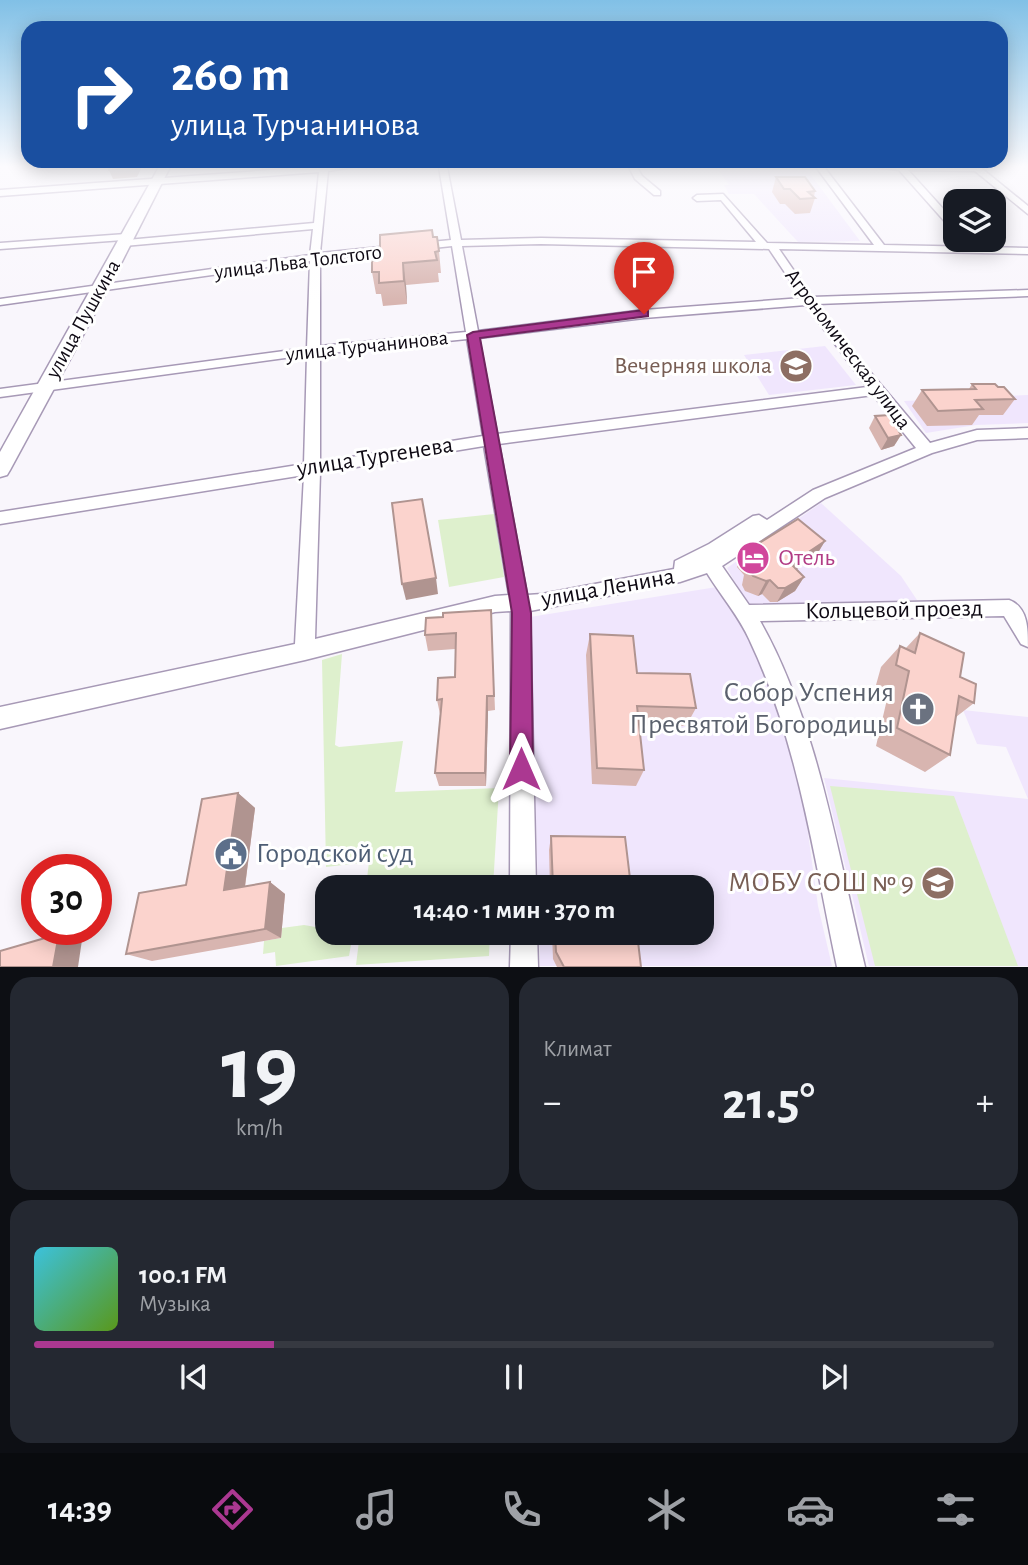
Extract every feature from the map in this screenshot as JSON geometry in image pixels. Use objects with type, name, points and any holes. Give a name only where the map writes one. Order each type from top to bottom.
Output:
[{"type":"main road","name":"улица Пушкина","points":[[0,470],[101,289],[140,212]]},
{"type":"street","points":[[305,651],[318,212]]},
{"type":"street","points":[[450,212],[521,613],[523,875]]},
{"type":"street","points":[[737,212],[769,247]]},
{"type":"street","points":[[855,212],[882,248]]},
{"type":"street","points":[[0,246],[316,226]]},
{"type":"street","name":"улица Льва Толстого","points":[[0,302],[315,257],[454,243],[541,241],[1028,251]]},
{"type":"street","name":"Агрономическая улица","points":[[769,247],[876,390],[924,446]]},
{"type":"street","name":"улица Турчанинова","points":[[0,393],[312,351],[644,314],[807,301],[1028,293]]},
{"type":"street","name":"улица Тургенева","points":[[0,518],[491,440],[876,390]]},
{"type":"street","points":[[518,600],[680,566],[715,549],[821,485],[924,446],[940,436],[978,429],[1028,428]]},
{"type":"street","name":"улица Ленина","points":[[0,718],[305,651],[495,604],[518,600],[542,602],[680,575],[711,564],[819,494],[924,446],[978,435],[1028,433]]},
{"type":"street","points":[[711,564],[758,637],[789,713],[802,754],[851,967]]},
{"type":"street","name":"Кольцевой проезд","points":[[744,613],[1009,608],[1028,638]]},
{"type":"street","points":[[524,945],[524,967]]},
{"type":"shaded area","points":[[771,212],[839,212],[860,241],[798,242]]},
{"type":"shaded area","name":"Вечерняя школа","points":[[825,346],[856,385],[769,395],[744,355]]},
{"type":"shaded area","points":[[1028,395],[1028,423],[976,425],[926,433],[904,401]]},
{"type":"shaded area","points":[[821,503],[901,576],[917,600],[748,606],[727,568]]},
{"type":"shaded area","points":[[723,586],[742,615],[797,753],[818,906],[832,966],[540,966],[539,945],[714,945],[714,875],[538,875],[530,617]]},
{"type":"shaded area","points":[[963,710],[1028,717],[1028,799],[1006,747],[977,744]]},
{"type":"shaded area","name":"МОБУ СОШ № 9","points":[[824,778],[1028,799],[1028,966],[869,966]]},
{"type":"green space","points":[[494,514],[504,577],[449,587],[438,520]]},
{"type":"green space","points":[[342,654],[335,745],[339,747],[403,741],[395,792],[499,788],[494,875],[367,875],[369,862],[326,867],[322,660]]},
{"type":"green space","name":"МОБУ СОШ № 9","points":[[830,786],[954,796],[1018,966],[875,966]]},
{"type":"green space","points":[[304,925],[315,927],[315,945],[351,945],[349,956],[276,966],[275,952],[263,954],[264,941],[281,938],[282,928]]},
{"type":"green space","points":[[358,945],[489,945],[489,956],[356,965]]},
{"type":"building","points":[[432,230],[433,237],[437,237],[437,260],[403,263],[404,281],[379,283],[379,272],[372,272],[372,261],[380,260],[380,235]]},
{"type":"building","points":[[972,384],[995,384],[1004,387],[1015,399],[975,400],[983,409],[938,411],[922,390],[976,389]]},
{"type":"building","points":[[890,415],[901,435],[888,438],[875,416]]},
{"type":"building","points":[[422,499],[436,578],[402,584],[392,503]]},
{"type":"building","points":[[798,519],[825,541],[791,564],[804,577],[785,588],[778,588],[770,580],[753,576],[749,570],[751,561],[743,553]]},
{"type":"building","points":[[491,610],[494,696],[487,696],[485,773],[435,773],[442,699],[437,700],[438,678],[455,677],[456,633],[425,635],[426,618],[443,617],[443,613]]},
{"type":"building","points":[[920,633],[964,653],[960,677],[976,684],[974,703],[959,696],[950,755],[897,728],[909,671],[896,665],[900,646],[915,653]]},
{"type":"building","points":[[590,634],[633,636],[637,673],[690,674],[696,708],[637,706],[644,770],[597,768]]},
{"type":"building","points":[[238,793],[224,890],[270,882],[265,929],[126,954],[139,893],[186,885],[202,799]]},
{"type":"building","points":[[551,836],[625,837],[630,875],[553,875]]},
{"type":"building","points":[[21,945],[57,945],[53,967],[0,967],[0,951]]},
{"type":"building","points":[[556,945],[638,945],[641,967],[564,967],[556,952]]},
{"type":"place","name":"Вечерняя школа","points":[[796,366]]},
{"type":"place","name":"Отель","points":[[753,558]]},
{"type":"place","name":"Собор Успения Пресвятой Богородицы","points":[[918,709]]},
{"type":"place","name":"Городской суд","points":[[231,854]]},
{"type":"place","name":"МОБУ СОШ № 9","points":[[938,883]]},
{"type":"route","points":[[521,769],[521,613],[473,335],[644,314]]}]
